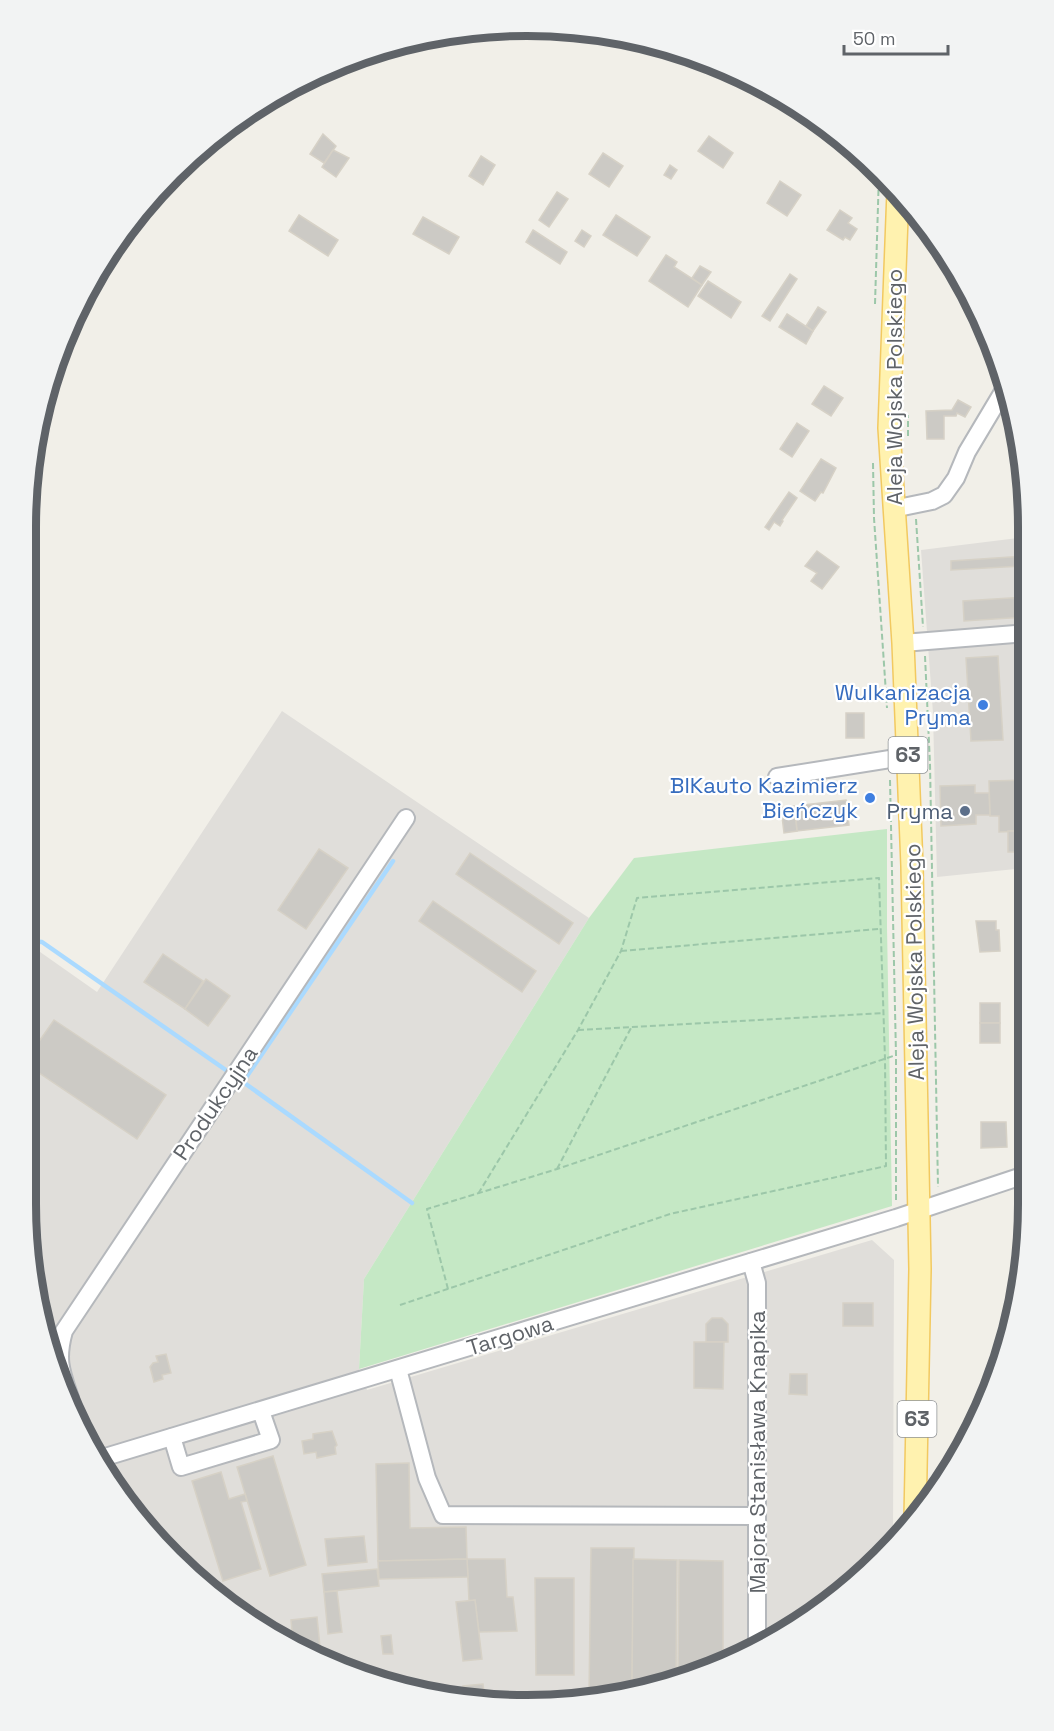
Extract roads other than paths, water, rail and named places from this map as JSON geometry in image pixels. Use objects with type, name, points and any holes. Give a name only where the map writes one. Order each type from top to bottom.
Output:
[{"type":"main road","name":"Aleja Wojska Polskiego","points":[[898,205],[890,428],[893,509],[903,643],[899,759],[912,878],[920,1269],[915,1505]]},
{"type":"street","points":[[893,509],[932,501],[944,495],[956,478],[967,452],[1000,396]]},
{"type":"street","points":[[903,643],[1018,634]]},
{"type":"street","points":[[777,777],[899,759]]},
{"type":"street","name":"Produkcyjna","points":[[59,1352],[64,1331],[406,818]]},
{"type":"street","name":"Targowa","points":[[106,1457],[896,1218],[1018,1177]]},
{"type":"street","name":"Majora Stanisława Knapika","points":[[751,1262],[757,1283],[757,1637]]},
{"type":"street","points":[[398,1369],[427,1478],[443,1515],[756,1516]]},
{"type":"street","points":[[172,1437],[181,1467],[271,1440],[261,1411]]},
{"type":"waterway","points":[[243,1082],[393,861]]},
{"type":"waterway","points":[[36,942],[42,942],[412,1203]]},
{"type":"place","name":"Wulkanizacja Pryma","points":[[983,705]]},
{"type":"place","name":"BIKauto Kazimierz Bieńczyk","points":[[870,798]]},
{"type":"place","name":"Pryma","points":[[965,811]]}]
